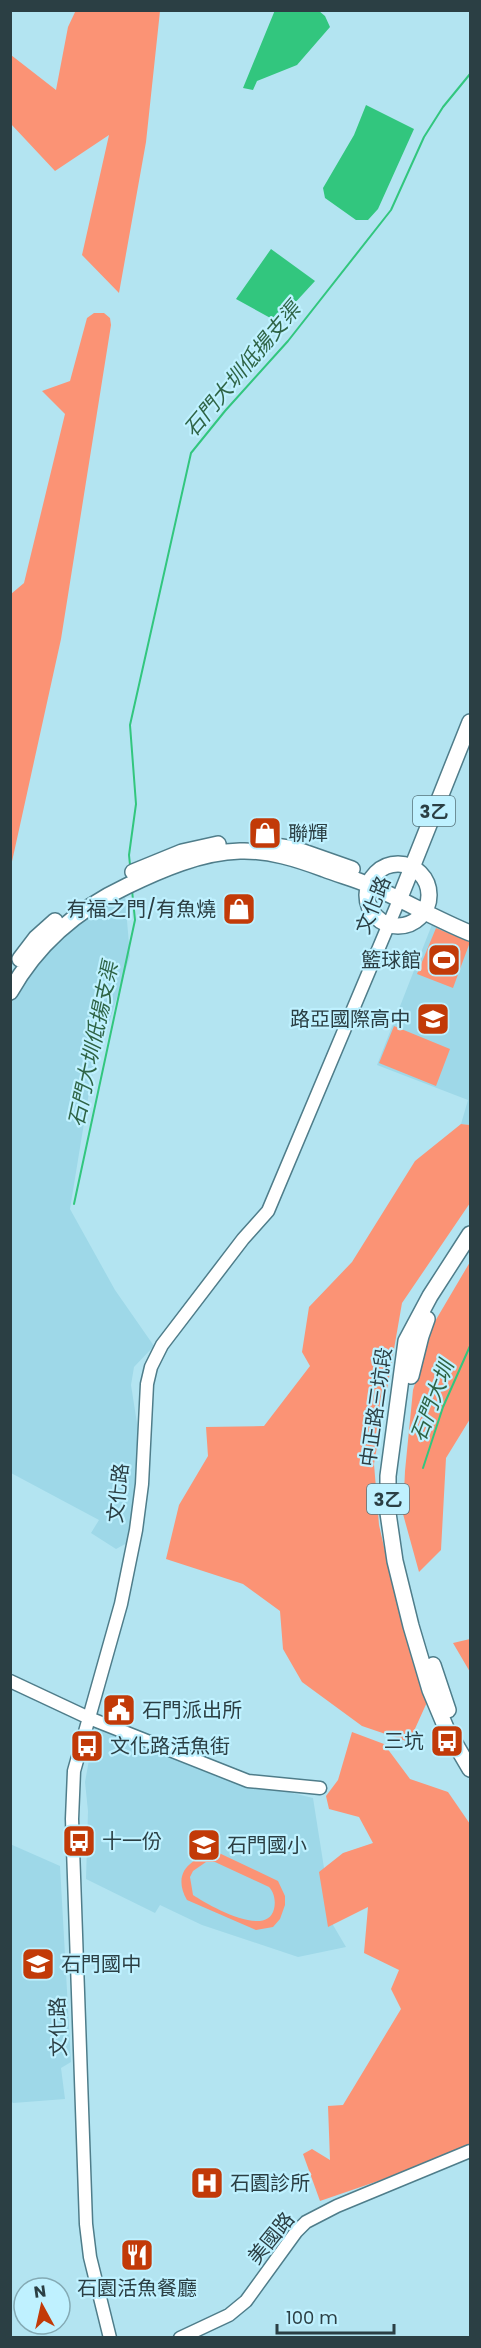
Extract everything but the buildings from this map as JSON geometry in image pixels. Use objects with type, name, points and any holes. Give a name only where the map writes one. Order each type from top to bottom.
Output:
[{"type":"main road","name":"文化路","points":[[401,895],[471,722]]},
{"type":"main road","points":[[10,974],[36,938],[68,908],[153,862],[214,844],[253,842],[296,849],[401,895],[471,933]]},
{"type":"main road","points":[[10,992],[34,956],[69,921],[110,894],[149,875],[185,863],[217,854],[255,851],[371,881]]},
{"type":"main road","points":[[399,864],[411,866],[424,877],[429,891],[426,909],[418,919],[404,926],[388,925],[377,918],[369,906],[367,896],[371,881],[388,866],[399,864]]},
{"type":"main road","points":[[426,909],[471,923]]},
{"type":"main road","name":"中正路三坑段","points":[[471,1234],[430,1296],[406,1341],[388,1476],[388,1504],[395,1561],[411,1626],[430,1690],[446,1728],[471,1769]]},
{"type":"main road","name":"中正路三坑段","points":[[471,1251],[427,1319],[421,1336],[413,1364],[396,1485],[397,1530],[415,1603],[452,1720],[471,1752]]},
{"type":"street","name":"文化路","points":[[110,2337],[90,2257],[86,2224],[72,1831],[74,1771],[121,1604],[136,1530],[142,1484],[147,1384],[151,1367],[162,1345],[243,1239],[268,1211],[401,895]]},
{"type":"street","points":[[10,1682],[89,1718],[248,1781],[320,1788]]},
{"type":"street","name":"美國路","points":[[180,2337],[228,2315],[246,2301],[296,2232],[306,2222],[337,2206],[471,2151]]},
{"type":"shaded area","points":[[76,10],[160,11],[146,142],[119,293],[82,255],[109,135],[55,171],[11,124],[11,55],[56,90],[68,27]]},
{"type":"shaded area","points":[[275,10],[319,11],[325,16],[330,27],[297,65],[257,81],[253,90],[243,88]]},
{"type":"shaded area","points":[[366,105],[414,129],[378,209],[368,220],[356,220],[325,198],[323,188],[354,135]]},
{"type":"shaded area","points":[[271,249],[315,281],[292,306],[274,320],[236,299]]},
{"type":"shaded area","points":[[94,313],[104,313],[110,318],[111,325],[61,639],[11,866],[11,594],[24,583],[65,414],[42,391],[70,381],[87,318]]},
{"type":"shaded area","points":[[125,897],[130,956],[91,1080],[70,1209],[115,1290],[154,1346],[134,1367],[131,1385],[139,1436],[131,1528],[127,1543],[116,1549],[91,1533],[99,1520],[11,1473],[11,1003],[25,977],[46,952],[71,928],[98,909]]},
{"type":"shaded area","name":"路亞國際高中","points":[[433,922],[470,937],[470,1125],[461,1124],[468,1100],[377,1065]]},
{"type":"shaded area","name":"籃球館","points":[[436,928],[470,942],[453,988],[417,974]]},
{"type":"shaded area","points":[[394,1026],[450,1049],[436,1086],[379,1063]]},
{"type":"shaded area","points":[[461,1124],[470,1125],[470,1203],[402,1303],[374,1464],[379,1525],[399,1613],[428,1700],[409,1742],[362,1726],[302,1682],[283,1649],[280,1611],[243,1584],[166,1559],[179,1505],[208,1456],[206,1427],[264,1426],[310,1366],[302,1352],[309,1307],[352,1262],[415,1161]]},
{"type":"shaded area","points":[[470,1262],[470,1419],[446,1458],[441,1550],[419,1572],[403,1514],[413,1390],[434,1323]]},
{"type":"shaded area","points":[[470,1639],[470,1672],[453,1643]]},
{"type":"shaded area","name":"石門國小","points":[[95,1727],[141,1747],[224,1776],[313,1798],[333,1925],[346,1947],[298,1957],[202,1925],[160,1905],[155,1913],[86,1879],[88,1811],[85,1782]]},
{"type":"shaded area","points":[[352,1732],[384,1744],[410,1779],[448,1792],[470,1824],[470,2145],[320,2201],[303,2154],[312,2149],[330,2160],[328,2106],[343,2105],[401,2009],[391,1989],[399,1970],[364,1953],[368,1907],[328,1927],[319,1872],[343,1853],[373,1843],[359,1817],[329,1809],[326,1796],[338,1780]]},
{"type":"shaded area","name":"石門國中","points":[[10,1844],[60,1866],[71,2062],[61,2068],[65,2099],[13,2103],[11,2101]]},
{"type":"shaded area","points":[[219,1853],[278,1881],[285,1896],[285,1905],[280,1919],[273,1927],[256,1930],[187,1900],[181,1881],[183,1874],[193,1862]],"holes":[[[206,1862],[215,1862],[269,1887],[275,1903],[269,1917],[260,1921],[236,1917],[193,1895],[190,1877],[193,1871]]]},
{"type":"waterway","name":"石門大圳低揚支渠","points":[[130,865],[129,855],[136,804],[130,725],[191,453],[288,341],[391,210],[424,137],[443,107],[470,74]]},
{"type":"waterway","name":"石門大圳低揚支渠","points":[[74,1204],[135,920],[132,890]]},
{"type":"waterway","name":"石門大圳","points":[[423,1468],[443,1407],[470,1346]]},
{"type":"place","name":"聯輝","points":[[265,833]]},
{"type":"place","name":"有福之門/有魚燒","points":[[239,909]]},
{"type":"place","name":"籃球館","points":[[444,960]]},
{"type":"place","name":"路亞國際高中","points":[[433,1019]]},
{"type":"place","name":"石門派出所","points":[[119,1710]]},
{"type":"place","name":"三坑","points":[[447,1741]]},
{"type":"place","name":"文化路活魚街","points":[[87,1746]]},
{"type":"place","name":"十一份","points":[[79,1841]]},
{"type":"place","name":"石門國小","points":[[204,1845]]},
{"type":"place","name":"石門國中","points":[[38,1964]]},
{"type":"place","name":"石園診所","points":[[207,2183]]},
{"type":"place","name":"石園活魚餐廳","points":[[137,2255]]}]
